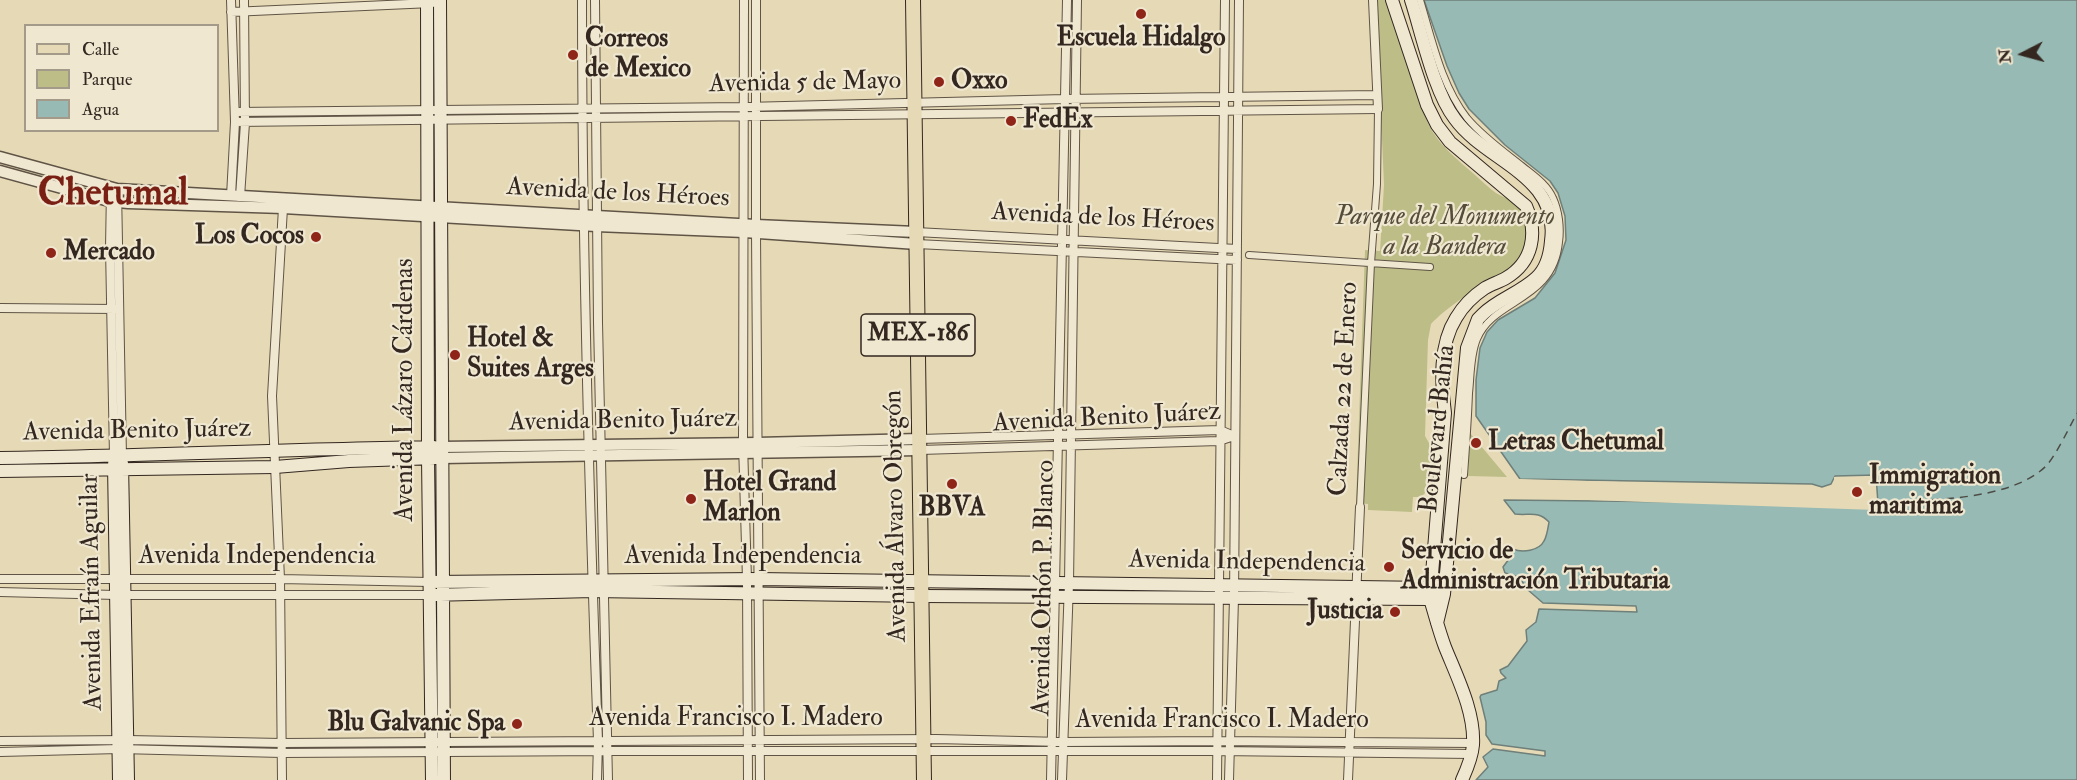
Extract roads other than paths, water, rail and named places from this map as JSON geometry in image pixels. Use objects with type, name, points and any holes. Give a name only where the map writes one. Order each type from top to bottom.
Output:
[{"type":"main road","name":"Avenida Álvaro Obregón","points":[[913,0],[924,780]]},
{"type":"main road","name":"Boulevard Bahía","points":[[1392,0],[1427,105],[1437,125],[1450,142],[1526,206],[1533,230],[1532,244],[1520,266],[1507,278],[1484,289],[1468,301],[1449,329],[1446,345],[1442,388],[1445,413],[1430,594],[1437,624],[1459,681],[1471,723],[1472,749]]},
{"type":"main road","name":"Boulevard Bahía","points":[[1411,0],[1443,100],[1455,120],[1470,136],[1532,182],[1544,198],[1550,215],[1552,233],[1548,257],[1537,277],[1486,311],[1478,319],[1472,331],[1464,369],[1444,594],[1437,624]]},
{"type":"main road","name":"Avenida Lázaro Cárdenas","points":[[434,2],[434,212],[428,452],[436,582]]},
{"type":"main road","points":[[1427,105],[1443,100]]},
{"type":"main road","name":"Avenida Lázaro Cárdenas","points":[[434,212],[441,452],[436,582],[438,747],[444,780]]},
{"type":"main road","points":[[365,447],[366,460]]},
{"type":"main road","name":"Avenida Benito Juárez","points":[[0,458],[118,457],[365,447],[441,452]]},
{"type":"main road","name":"Avenida Benito Juárez","points":[[0,471],[275,467],[366,460],[428,452]]},
{"type":"main road","points":[[192,454],[193,469]]},
{"type":"main road","points":[[76,471],[86,457]]},
{"type":"main road","name":"Avenida Efraín Aguilar","points":[[118,457],[123,745],[128,780]]},
{"type":"main road","points":[[1440,486],[1455,487]]},
{"type":"main road","name":"Avenida Independencia","points":[[436,595],[752,579],[1234,585],[1357,593],[1444,594]]},
{"type":"main road","points":[[808,580],[809,595]]},
{"type":"main road","points":[[890,580],[890,596]]},
{"type":"main road","name":"Avenida Independencia","points":[[436,582],[598,586],[752,594],[890,596],[1234,598],[1357,593]]},
{"type":"main road","name":"Avenida Efraín Aguilar","points":[[119,780],[123,745]]},
{"type":"main road","name":"Avenida Lázaro Cárdenas","points":[[432,780],[438,747]]},
{"type":"main road","points":[[1462,780],[1472,749]]},
{"type":"street","points":[[233,0],[231,12],[235,196]]},
{"type":"street","points":[[235,196],[245,123],[244,0]]},
{"type":"street","points":[[582,0],[583,220],[588,451],[609,741],[608,780]]},
{"type":"street","points":[[594,0],[600,451],[597,780]]},
{"type":"street","points":[[744,0],[743,449],[752,579]]},
{"type":"street","points":[[748,780],[757,449],[756,0]]},
{"type":"street","name":"Avenida Othón P. Blanco","points":[[1062,780],[1062,583],[1058,446],[1067,0]]},
{"type":"street","name":"Avenida Othón P. Blanco","points":[[1062,583],[1070,435],[1077,0]]},
{"type":"street","points":[[1217,780],[1225,0]]},
{"type":"street","points":[[1229,780],[1234,598],[1239,0]]},
{"type":"street","name":"Calzada 22 de Enero","points":[[1348,780],[1371,263],[1377,184],[1378,109],[1373,0]]},
{"type":"street","points":[[1420,0],[1446,81],[1457,104],[1468,119],[1489,139],[1544,184],[1553,197],[1559,222],[1559,246],[1550,271],[1538,287],[1491,321],[1478,338],[1472,358],[1464,475]]},
{"type":"street","points":[[231,12],[434,2]]},
{"type":"street","points":[[1225,15],[1239,14]]},
{"type":"street","name":"Avenida 5 de Mayo","points":[[914,109],[1065,99],[1377,95]]},
{"type":"street","name":"Avenida 5 de Mayo","points":[[235,117],[245,123],[582,108],[596,113]]},
{"type":"street","name":"Avenida 5 de Mayo","points":[[235,117],[245,113],[582,118],[596,113],[914,109],[1065,111],[1378,109]]},
{"type":"street","points":[[1224,148],[1238,149]]},
{"type":"street","name":"Avenida de los Héroes","points":[[0,157],[114,189],[434,212],[916,238],[1074,252],[1237,260]]},
{"type":"street","points":[[744,170],[756,170]]},
{"type":"street","name":"Avenida de los Héroes","points":[[0,171],[113,202],[434,212]]},
{"type":"street","name":"Avenida Efraín Aguilar","points":[[114,189],[113,247],[118,457]]},
{"type":"street","points":[[282,780],[280,579],[272,396],[283,208]]},
{"type":"street","name":"Avenida de los Héroes","points":[[916,238],[1074,240],[1237,249]]},
{"type":"street","points":[[1250,255],[1430,267]]},
{"type":"street","points":[[0,308],[115,309]]},
{"type":"street","points":[[585,322],[598,322]]},
{"type":"street","points":[[1220,357],[1235,357]]},
{"type":"street","name":"Avenida Benito Juárez","points":[[441,452],[757,449],[1220,430],[1234,436]]},
{"type":"street","name":"Avenida Benito Juárez","points":[[920,444],[1069,446],[1220,441],[1234,436]]},
{"type":"street","points":[[1219,529],[1234,529]]},
{"type":"street","name":"Avenida Independencia","points":[[0,579],[280,579],[436,582]]},
{"type":"street","points":[[222,579],[222,596]]},
{"type":"street","name":"Avenida Independencia","points":[[0,592],[222,596],[436,595]]},
{"type":"street","points":[[752,594],[760,780]]},
{"type":"street","name":"Avenida Othón P. Blanco","points":[[1051,780],[1062,597]]},
{"type":"street","points":[[1219,682],[1231,683]]},
{"type":"street","name":"Avenida Francisco I. Madero","points":[[0,741],[282,753],[598,741],[748,740],[1063,752],[1229,752],[1349,747]]},
{"type":"street","name":"Avenida Francisco I. Madero","points":[[0,752],[123,745],[282,743],[598,752],[748,752],[1053,740],[1063,742],[1229,741],[1349,747],[1472,749]]},
{"type":"water","points":[[1424,0],[2077,0],[2077,780],[1476,780],[1488,767],[1483,757],[1493,749],[1545,756],[1545,751],[1492,744],[1486,735],[1486,722],[1480,697],[1497,690],[1499,681],[1506,678],[1500,670],[1508,666],[1527,641],[1526,630],[1536,622],[1539,609],[1637,612],[1636,606],[1543,603],[1528,590],[1519,577],[1505,573],[1503,567],[1512,555],[1513,549],[1525,551],[1542,544],[1549,522],[1537,515],[1515,514],[1504,500],[1878,504],[1876,475],[1835,476],[1831,484],[1822,487],[1812,484],[1520,479],[1476,416],[1476,380],[1480,348],[1487,332],[1498,320],[1535,298],[1555,273],[1566,240],[1565,216],[1558,193],[1550,181],[1505,145],[1469,109],[1447,66]]},
{"type":"place","name":"Escuela Hidalgo","points":[[1141,14]]},
{"type":"place","name":"Correos de Mexico","points":[[573,55]]},
{"type":"place","name":"Oxxo","points":[[939,82]]},
{"type":"place","name":"FedEx","points":[[1011,121]]},
{"type":"place","name":"Los Cocos","points":[[316,237]]},
{"type":"place","name":"Mercado","points":[[51,253]]},
{"type":"place","name":"Hotel & Suites Arges","points":[[455,355]]},
{"type":"place","name":"Letras Chetumal","points":[[1476,443]]},
{"type":"place","name":"BBVA","points":[[952,484]]},
{"type":"place","name":"Immigration maritima","points":[[1857,492]]},
{"type":"place","name":"Hotel Grand Marlon","points":[[691,499]]},
{"type":"place","name":"Servicio de Administración Tributaria","points":[[1389,567]]},
{"type":"place","name":"Justicia","points":[[1395,612]]},
{"type":"place","name":"Blu Galvanic Spa","points":[[517,724]]},
{"type":"district","name":"Chetumal","points":[[113,196]]},
{"type":"park label","name":"Parque del Monumento a la Bandera","points":[[1445,233]]}]
